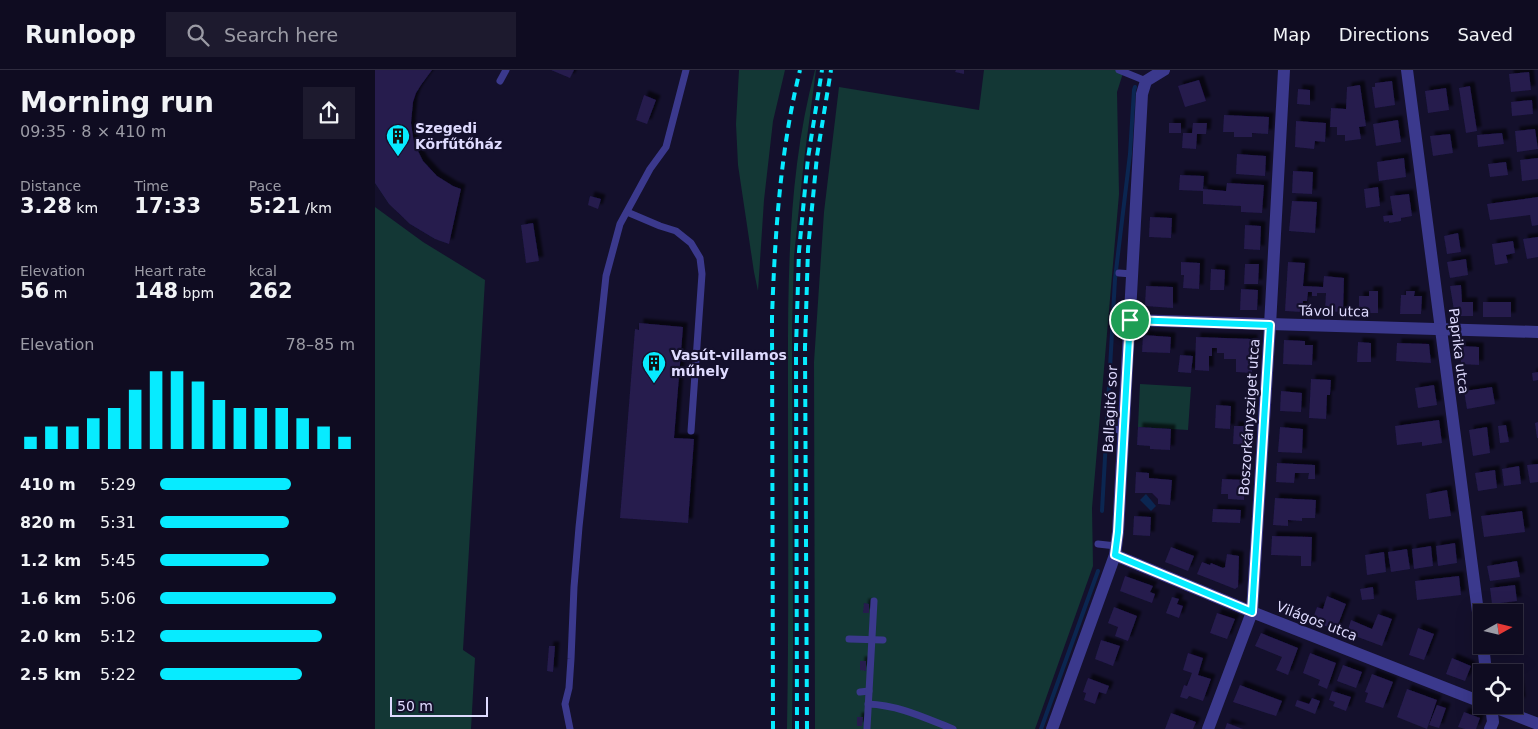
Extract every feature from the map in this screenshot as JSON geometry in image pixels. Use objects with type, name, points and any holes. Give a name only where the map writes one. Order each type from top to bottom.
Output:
[{"type":"street","points":[[1146,81],[1164,70]]},
{"type":"street","name":"Boszorkánysziget utca","points":[[1208,729],[1252,612],[1284,70]]},
{"type":"street","name":"Paprika utca","points":[[1407,70],[1477,604]]},
{"type":"street","name":"Ballagitó sor","points":[[1052,729],[1116,551],[1130,320],[1135,154],[1142,94],[1146,81]]},
{"type":"street","name":"Távol utca","points":[[1130,320],[1538,332]]},
{"type":"street","name":"Világos utca","points":[[1116,551],[1252,612],[1473,698]]},
{"type":"street","points":[[1490,729],[1493,722],[1491,714]]},
{"type":"street","name":"Világos utca","points":[[1513,714],[1538,724]]},
{"type":"lane","points":[[500,81],[506,70]]},
{"type":"lane","points":[[570,729],[565,704],[569,688],[574,587],[606,276],[620,224],[650,169],[666,147],[686,70]]},
{"type":"lane","points":[[1119,70],[1146,81]]},
{"type":"lane","points":[[627,212],[676,231],[691,243],[700,258],[701,274],[691,430]]},
{"type":"lane","points":[[1119,273],[1132,274]]},
{"type":"lane","points":[[1116,320],[1130,320]]},
{"type":"lane","points":[[1109,429],[1123,430]]},
{"type":"lane","points":[[1098,544],[1116,551]]},
{"type":"lane","points":[[867,728],[874,601]]},
{"type":"lane","points":[[849,639],[883,640]]},
{"type":"lane","points":[[860,692],[869,692]]},
{"type":"lane","points":[[868,704],[882,704],[911,712],[953,729]]},
{"type":"green space","points":[[739,70],[785,70],[773,121],[764,200],[758,291],[738,165],[736,124]]},
{"type":"green space","points":[[815,70],[794,256],[792,328],[792,729],[787,729],[789,278],[794,194],[799,152]]},
{"type":"green space","points":[[984,70],[1124,70],[1117,92],[1119,194],[1092,508],[1093,566],[1035,729],[815,729],[814,362],[824,212],[839,87],[979,110]]},
{"type":"green space","points":[[375,207],[423,242],[485,280],[463,650],[475,658],[471,729],[375,729]]},
{"type":"green space","points":[[1140,384],[1191,387],[1188,430],[1138,427]]},
{"type":"water","points":[[1146,494],[1156,506],[1151,511],[1140,500]]},
{"type":"building","name":"Szegedi Körfűtőház","points":[[375,70],[432,70],[416,93],[411,123],[414,143],[423,161],[437,176],[461,189],[449,244],[435,239],[410,224],[389,204],[375,183]]},
{"type":"building","points":[[551,70],[574,70],[570,78]]},
{"type":"building","points":[[956,70],[964,70],[964,74],[955,72]]},
{"type":"building","points":[[1529,72],[1531,90],[1511,92],[1509,74]]},
{"type":"building","points":[[1199,80],[1206,101],[1185,107],[1178,86]]},
{"type":"building","points":[[1392,81],[1395,105],[1375,108],[1372,87],[1375,87],[1375,83]]},
{"type":"building","points":[[1360,85],[1366,126],[1359,127],[1361,139],[1345,141],[1345,135],[1337,135],[1337,127],[1330,127],[1331,108],[1346,109],[1347,87]]},
{"type":"building","points":[[1470,86],[1477,131],[1466,133],[1459,88]]},
{"type":"building","points":[[1446,88],[1449,110],[1428,113],[1425,91]]},
{"type":"building","points":[[1298,89],[1310,90],[1310,105],[1297,104]]},
{"type":"building","points":[[644,95],[656,100],[647,124],[636,120]]},
{"type":"building","points":[[1532,100],[1533,114],[1512,116],[1511,102]]},
{"type":"building","points":[[1224,115],[1269,117],[1268,134],[1252,133],[1252,137],[1234,137],[1234,132],[1223,132]]},
{"type":"building","points":[[1398,120],[1401,142],[1376,146],[1373,124]]},
{"type":"building","points":[[1296,121],[1326,123],[1325,142],[1315,141],[1314,149],[1295,147]]},
{"type":"building","points":[[1169,123],[1181,123],[1181,133],[1169,133]]},
{"type":"building","points":[[1193,123],[1207,123],[1206,134],[1197,134],[1196,149],[1182,148],[1183,133],[1192,133]]},
{"type":"building","points":[[1535,129],[1538,149],[1517,152],[1515,131]]},
{"type":"building","points":[[1502,133],[1504,144],[1478,147],[1477,135]]},
{"type":"building","points":[[1450,134],[1453,153],[1433,156],[1430,136]]},
{"type":"building","points":[[1237,154],[1266,156],[1265,176],[1236,174]]},
{"type":"building","points":[[1404,158],[1406,177],[1379,181],[1377,162]]},
{"type":"building","points":[[1538,158],[1538,179],[1522,181],[1520,160]]},
{"type":"building","points":[[1506,162],[1508,175],[1490,177],[1488,164]]},
{"type":"building","points":[[1293,171],[1313,172],[1312,194],[1292,193]]},
{"type":"building","points":[[1180,175],[1204,176],[1203,189],[1226,191],[1227,183],[1264,185],[1262,213],[1241,212],[1241,206],[1203,204],[1203,191],[1179,190]]},
{"type":"building","points":[[1378,187],[1380,206],[1366,208],[1364,189]]},
{"type":"building","points":[[1409,194],[1412,216],[1401,218],[1401,221],[1384,222],[1383,216],[1393,215],[1390,196]]},
{"type":"building","points":[[590,196],[601,199],[598,209],[588,205]]},
{"type":"building","points":[[1538,197],[1538,225],[1532,226],[1530,215],[1490,220],[1487,204]]},
{"type":"building","points":[[1292,201],[1317,202],[1315,233],[1289,231]]},
{"type":"building","points":[[1150,217],[1172,218],[1171,238],[1149,237]]},
{"type":"building","points":[[533,223],[539,261],[526,263],[521,225]]},
{"type":"building","points":[[1245,225],[1261,226],[1260,250],[1244,249]]},
{"type":"building","points":[[1458,233],[1461,252],[1447,254],[1444,236]]},
{"type":"building","points":[[1538,237],[1538,257],[1527,259],[1523,239]]},
{"type":"building","points":[[1513,241],[1515,253],[1506,255],[1508,263],[1495,265],[1492,244]]},
{"type":"building","points":[[1466,259],[1468,275],[1450,278],[1447,262]]},
{"type":"building","points":[[1181,262],[1200,263],[1199,289],[1183,288],[1184,275],[1181,275]]},
{"type":"building","points":[[1288,262],[1305,263],[1303,286],[1323,287],[1324,276],[1344,278],[1343,312],[1325,311],[1326,293],[1317,293],[1317,296],[1312,296],[1312,292],[1308,292],[1307,301],[1303,301],[1302,312],[1285,311]]},
{"type":"building","points":[[1245,264],[1259,264],[1258,284],[1244,284]]},
{"type":"building","points":[[1211,269],[1225,270],[1224,290],[1210,290]]},
{"type":"building","points":[[1461,285],[1462,302],[1473,302],[1473,316],[1455,316],[1450,286]]},
{"type":"building","points":[[1146,286],[1173,287],[1173,308],[1145,306]]},
{"type":"building","points":[[1241,289],[1258,290],[1257,310],[1240,310]]},
{"type":"building","points":[[1369,291],[1378,291],[1378,313],[1359,313],[1359,296],[1369,296]]},
{"type":"building","points":[[1406,291],[1415,291],[1414,296],[1422,296],[1421,314],[1400,314],[1401,295],[1406,295]]},
{"type":"building","points":[[1483,302],[1511,302],[1511,317],[1483,317]]},
{"type":"building","name":"Vasút-villamos műhely","points":[[639,323],[683,327],[674,438],[694,439],[688,523],[620,518],[635,329],[639,330]]},
{"type":"building","points":[[1143,335],[1171,337],[1170,353],[1142,352]]},
{"type":"building","points":[[1196,337],[1253,339],[1252,373],[1236,372],[1236,359],[1224,359],[1224,353],[1217,353],[1217,348],[1212,348],[1212,356],[1209,356],[1209,371],[1195,370]]},
{"type":"building","points":[[1284,340],[1305,341],[1305,345],[1313,345],[1312,365],[1283,364]]},
{"type":"building","points":[[1358,342],[1371,343],[1371,362],[1357,362]]},
{"type":"building","points":[[1397,343],[1429,344],[1431,363],[1396,361]]},
{"type":"building","points":[[1461,346],[1479,347],[1479,365],[1461,364]]},
{"type":"building","points":[[1180,355],[1193,356],[1191,373],[1178,372]]},
{"type":"building","points":[[1538,372],[1538,380],[1533,381],[1532,373]]},
{"type":"building","points":[[1311,379],[1331,380],[1330,395],[1327,395],[1326,419],[1309,418]]},
{"type":"building","points":[[1434,385],[1437,405],[1418,408],[1415,388]]},
{"type":"building","points":[[1492,387],[1495,404],[1467,409],[1464,391]]},
{"type":"building","points":[[1281,391],[1302,393],[1301,412],[1280,411]]},
{"type":"building","points":[[1216,405],[1231,406],[1230,429],[1215,428]]},
{"type":"building","points":[[1439,420],[1442,443],[1422,446],[1422,442],[1397,445],[1395,426]]},
{"type":"building","points":[[1538,422],[1538,438],[1537,438],[1535,423]]},
{"type":"building","points":[[1506,425],[1509,442],[1500,443],[1498,426]]},
{"type":"building","points":[[1234,426],[1250,426],[1249,445],[1233,444]]},
{"type":"building","points":[[1138,427],[1171,429],[1170,450],[1150,449],[1150,446],[1137,445]]},
{"type":"building","points":[[1280,427],[1303,429],[1302,453],[1278,452]]},
{"type":"building","points":[[1487,427],[1490,453],[1473,456],[1469,430]]},
{"type":"building","points":[[1277,463],[1315,465],[1315,479],[1308,479],[1309,473],[1295,473],[1294,483],[1276,482]]},
{"type":"building","points":[[1538,464],[1538,482],[1530,483],[1527,465]]},
{"type":"building","points":[[1519,466],[1521,484],[1504,486],[1502,469]]},
{"type":"building","points":[[1495,470],[1497,488],[1478,491],[1475,473]]},
{"type":"building","points":[[1136,472],[1149,473],[1149,478],[1172,480],[1170,505],[1158,504],[1158,499],[1152,493],[1135,493]]},
{"type":"building","points":[[1222,479],[1245,480],[1244,500],[1228,499],[1228,494],[1221,494]]},
{"type":"building","points":[[1447,490],[1451,516],[1429,519],[1426,494]]},
{"type":"building","points":[[1275,498],[1316,500],[1315,518],[1302,518],[1302,521],[1288,520],[1288,526],[1273,525]]},
{"type":"building","points":[[1213,509],[1241,510],[1240,523],[1212,522]]},
{"type":"building","points":[[1522,511],[1525,532],[1484,537],[1481,516]]},
{"type":"building","points":[[1134,516],[1151,517],[1150,536],[1133,535]]},
{"type":"building","points":[[1272,536],[1312,537],[1311,566],[1301,566],[1301,556],[1271,555]]},
{"type":"building","points":[[1455,543],[1457,563],[1438,566],[1436,546]]},
{"type":"building","points":[[1431,546],[1433,566],[1414,569],[1412,549]]},
{"type":"building","points":[[1171,547],[1194,556],[1188,571],[1165,562]]},
{"type":"building","points":[[1407,549],[1410,569],[1391,572],[1388,552]]},
{"type":"building","points":[[1384,552],[1386,572],[1367,575],[1365,555]]},
{"type":"building","points":[[1227,554],[1239,556],[1238,587],[1235,589],[1197,574],[1202,562],[1225,567]]},
{"type":"building","points":[[1517,561],[1520,577],[1490,581],[1487,566]]},
{"type":"building","points":[[1125,576],[1153,586],[1150,592],[1155,594],[1152,603],[1120,591]]},
{"type":"building","points":[[1459,576],[1461,595],[1417,600],[1415,581]]},
{"type":"building","points":[[1515,585],[1517,601],[1492,604],[1490,588]]},
{"type":"building","points":[[1373,587],[1374,599],[1362,600],[1360,589]]},
{"type":"building","points":[[1327,596],[1346,604],[1336,630],[1312,621],[1317,607],[1323,609]]},
{"type":"building","points":[[1172,597],[1179,599],[1177,604],[1183,606],[1179,618],[1166,613]]},
{"type":"building","points":[[864,603],[869,604],[869,613],[863,613]]},
{"type":"building","points":[[1114,607],[1137,616],[1128,641],[1115,636],[1118,627],[1108,623]]},
{"type":"building","points":[[1217,613],[1235,619],[1227,639],[1210,633]]},
{"type":"building","points":[[1378,614],[1392,619],[1382,646],[1347,633],[1351,620],[1372,629]]},
{"type":"building","points":[[1418,628],[1434,634],[1424,660],[1409,655]]},
{"type":"building","points":[[1261,633],[1298,648],[1288,675],[1276,670],[1282,657],[1255,646]]},
{"type":"building","points":[[1101,640],[1120,646],[1113,666],[1095,659]]},
{"type":"building","points":[[549,646],[555,646],[553,672],[547,671]]},
{"type":"building","points":[[1188,653],[1203,658],[1198,675],[1211,679],[1203,701],[1189,696],[1187,699],[1180,697],[1184,685],[1187,686],[1192,673],[1183,670]]},
{"type":"building","points":[[1310,653],[1336,663],[1327,689],[1318,685],[1320,680],[1303,673]]},
{"type":"building","points":[[1452,658],[1471,666],[1465,681],[1446,674]]},
{"type":"building","points":[[860,661],[866,661],[866,671],[860,670]]},
{"type":"building","points":[[1343,665],[1362,672],[1356,688],[1337,681]]},
{"type":"building","points":[[1372,674],[1393,682],[1383,708],[1365,702],[1368,693],[1365,692]]},
{"type":"building","points":[[1088,678],[1109,686],[1106,694],[1099,692],[1095,704],[1084,700],[1086,693],[1083,692]]},
{"type":"building","points":[[1240,685],[1282,701],[1276,716],[1233,702]]},
{"type":"building","points":[[1407,689],[1437,700],[1427,729],[1397,717]]},
{"type":"building","points":[[1332,691],[1351,697],[1346,711],[1333,706],[1335,702],[1329,700]]},
{"type":"building","points":[[1312,698],[1320,701],[1315,714],[1295,706],[1297,700],[1309,704]]},
{"type":"building","points":[[1437,705],[1446,708],[1439,728],[1429,725]]},
{"type":"building","points":[[1464,712],[1480,718],[1476,729],[1458,727]]},
{"type":"building","points":[[1171,713],[1196,722],[1193,729],[1165,729]]},
{"type":"building","points":[[857,717],[863,717],[862,726],[857,726]]},
{"type":"building","points":[[1227,723],[1243,729],[1225,729]]},
{"type":"waterway","points":[[1102,511],[1115,279],[1130,154],[1135,87]]},
{"type":"waterway","points":[[1041,729],[1098,571]]},
{"type":"railway","points":[[773,729],[773,286],[783,162],[800,70]]},
{"type":"railway","points":[[797,729],[796,348],[799,251],[808,158],[822,70]]},
{"type":"railway","points":[[807,729],[805,347],[808,249],[817,156],[831,70]]},
{"type":"place","name":"Szegedi Körfűtőház","points":[[398,157]]},
{"type":"place","name":"Vasút-villamos műhely","points":[[654,384]]},
{"type":"route","points":[[1130,320],[1270,325],[1252,612],[1115,555],[1118,532],[1130,320]]}]
